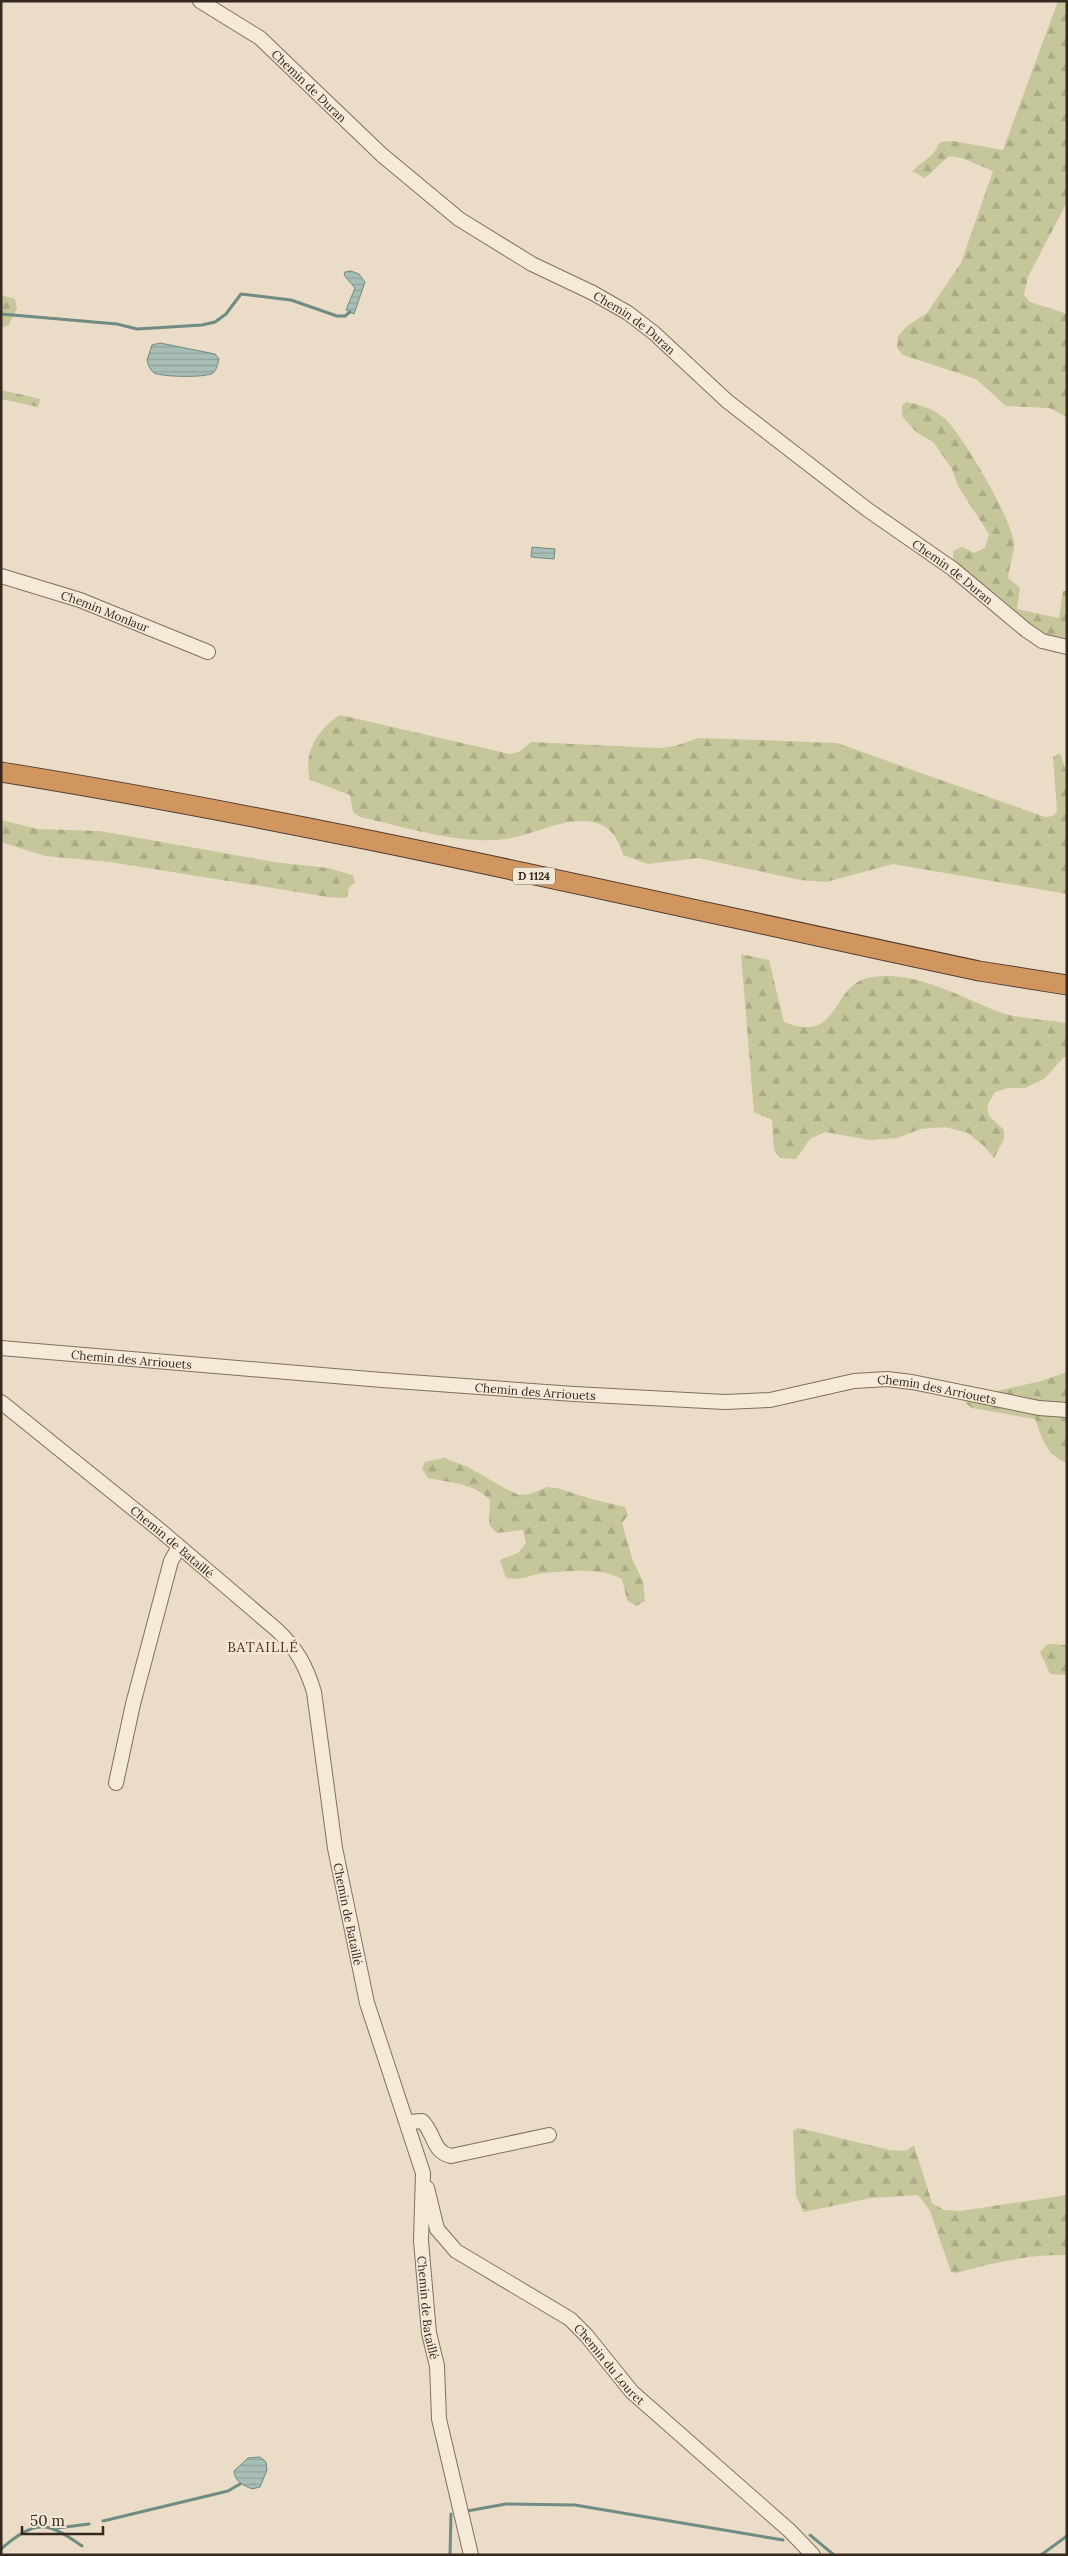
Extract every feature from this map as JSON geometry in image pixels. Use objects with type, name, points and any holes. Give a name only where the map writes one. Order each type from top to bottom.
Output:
[{"type":"highway","name":"D 1124","points":[[1,772],[130,793],[303,827],[979,971],[1067,986]]},
{"type":"street","name":"Chemin de Duran","points":[[200,1],[260,38],[382,155],[459,219],[532,264],[593,293],[628,313],[654,333],[727,400],[868,510],[954,569],[1026,630],[1042,641],[1067,647]]},
{"type":"street","name":"Chemin Monlaur","points":[[1,576],[80,600],[208,652]]},
{"type":"street","name":"Chemin des Arriouets","points":[[1,1348],[401,1382],[725,1402],[770,1400],[854,1381],[887,1379],[912,1382],[1038,1408],[1067,1410]]},
{"type":"street","name":"Chemin de Bataillé","points":[[1,1402],[179,1546],[291,1644],[308,1672],[314,1692],[335,1848],[367,2003],[423,2173],[421,2240],[429,2333],[437,2366],[439,2419],[471,2555]]},
{"type":"street","points":[[116,1783],[133,1704],[171,1561],[179,1546]]},
{"type":"street","points":[[409,2122],[422,2121],[428,2127],[435,2146],[443,2154],[451,2156],[550,2135]]},
{"type":"street","name":"Chemin du Louret","points":[[423,2173],[438,2230],[456,2252],[570,2319],[586,2334],[632,2392],[790,2531],[813,2555]]},
{"type":"green space","points":[[1058,1],[1067,1],[1067,202],[1028,277],[1024,295],[1030,302],[1067,314],[1067,417],[1049,408],[1006,406],[976,379],[903,355],[897,348],[898,336],[907,326],[927,313],[961,263],[993,171],[962,158],[949,156],[925,178],[912,171],[934,153],[940,142],[953,141],[1003,150]]},
{"type":"green space","points":[[1,295],[15,299],[17,309],[8,326],[1,327]]},
{"type":"green space","points":[[1,390],[40,399],[38,407],[1,399]]},
{"type":"green space","points":[[906,402],[926,407],[944,418],[974,458],[996,498],[1014,544],[1008,578],[1020,588],[1017,609],[1059,618],[1063,591],[1067,591],[1067,642],[1042,636],[953,562],[953,551],[962,547],[974,553],[985,548],[989,534],[958,486],[952,469],[934,443],[915,431],[902,416],[902,406]]},
{"type":"green space","points":[[340,715],[510,754],[519,752],[531,742],[659,748],[675,746],[699,738],[837,743],[1045,817],[1053,816],[1057,811],[1053,757],[1058,754],[1061,755],[1067,775],[1067,894],[893,864],[826,882],[800,880],[698,858],[648,864],[623,855],[613,834],[602,825],[591,822],[567,823],[506,839],[469,840],[432,834],[360,817],[353,812],[350,795],[310,780],[308,770],[310,752],[314,743],[325,728]]},
{"type":"green space","points":[[1,820],[38,829],[100,831],[274,862],[328,868],[353,875],[355,883],[349,887],[347,898],[328,897],[110,862],[45,856],[1,842]]},
{"type":"green space","points":[[741,954],[769,960],[784,1022],[803,1027],[817,1026],[834,1010],[848,990],[858,982],[872,977],[905,978],[937,986],[999,1012],[1024,1018],[1067,1023],[1067,1057],[1064,1057],[1044,1079],[1025,1088],[1008,1088],[995,1092],[987,1106],[989,1116],[1004,1130],[1004,1139],[994,1158],[984,1146],[968,1133],[945,1127],[921,1129],[897,1138],[869,1140],[825,1132],[810,1139],[796,1159],[780,1158],[774,1150],[772,1120],[754,1112]]},
{"type":"green space","points":[[1067,1372],[1067,1463],[1049,1451],[1035,1419],[972,1408],[965,1403],[967,1401],[989,1403],[997,1391],[1041,1381]]},
{"type":"green space","points":[[444,1458],[468,1467],[519,1495],[530,1494],[547,1487],[557,1488],[625,1507],[628,1515],[622,1523],[633,1561],[643,1581],[645,1601],[636,1606],[627,1600],[622,1579],[614,1575],[594,1571],[563,1571],[520,1578],[506,1578],[500,1560],[518,1553],[526,1543],[523,1530],[496,1533],[489,1524],[490,1500],[484,1495],[461,1484],[428,1478],[422,1469],[425,1462]]},
{"type":"green space","points":[[1048,1644],[1067,1645],[1067,1675],[1050,1674],[1040,1652]]},
{"type":"green space","points":[[798,2128],[890,2150],[906,2151],[914,2145],[932,2203],[944,2210],[960,2211],[1067,2195],[1067,2255],[1011,2260],[956,2273],[951,2272],[930,2211],[918,2195],[871,2198],[804,2212],[796,2196],[793,2131]]},
{"type":"shaded area","points":[[351,271],[359,274],[365,282],[354,314],[346,310],[355,288],[344,275],[345,272]]},
{"type":"shaded area","points":[[160,343],[215,354],[219,359],[216,368],[213,373],[202,376],[174,376],[154,373],[149,367],[147,360],[152,345]]},
{"type":"shaded area","points":[[532,547],[555,549],[554,559],[531,557]]},
{"type":"shaded area","points":[[260,2457],[266,2462],[267,2470],[260,2487],[252,2489],[238,2480],[234,2471],[248,2458]]},
{"type":"waterway","points":[[1,314],[117,324],[137,329],[202,325],[215,322],[226,314],[241,294],[291,300],[337,316],[345,316],[350,312]]},
{"type":"waterway","points":[[103,2521],[228,2491],[240,2484]]},
{"type":"waterway","points":[[467,2511],[506,2504],[575,2505],[783,2540]]},
{"type":"waterway","points":[[450,2555],[451,2514]]},
{"type":"waterway","points":[[57,2528],[89,2524]]},
{"type":"waterway","points":[[1,2549],[23,2532],[41,2527],[59,2532],[82,2546]]},
{"type":"waterway","points":[[810,2535],[834,2555]]},
{"type":"waterway","points":[[1041,2555],[1067,2536]]},
{"type":"district","name":"BATAILLÉ","points":[[263,1647]]}]
